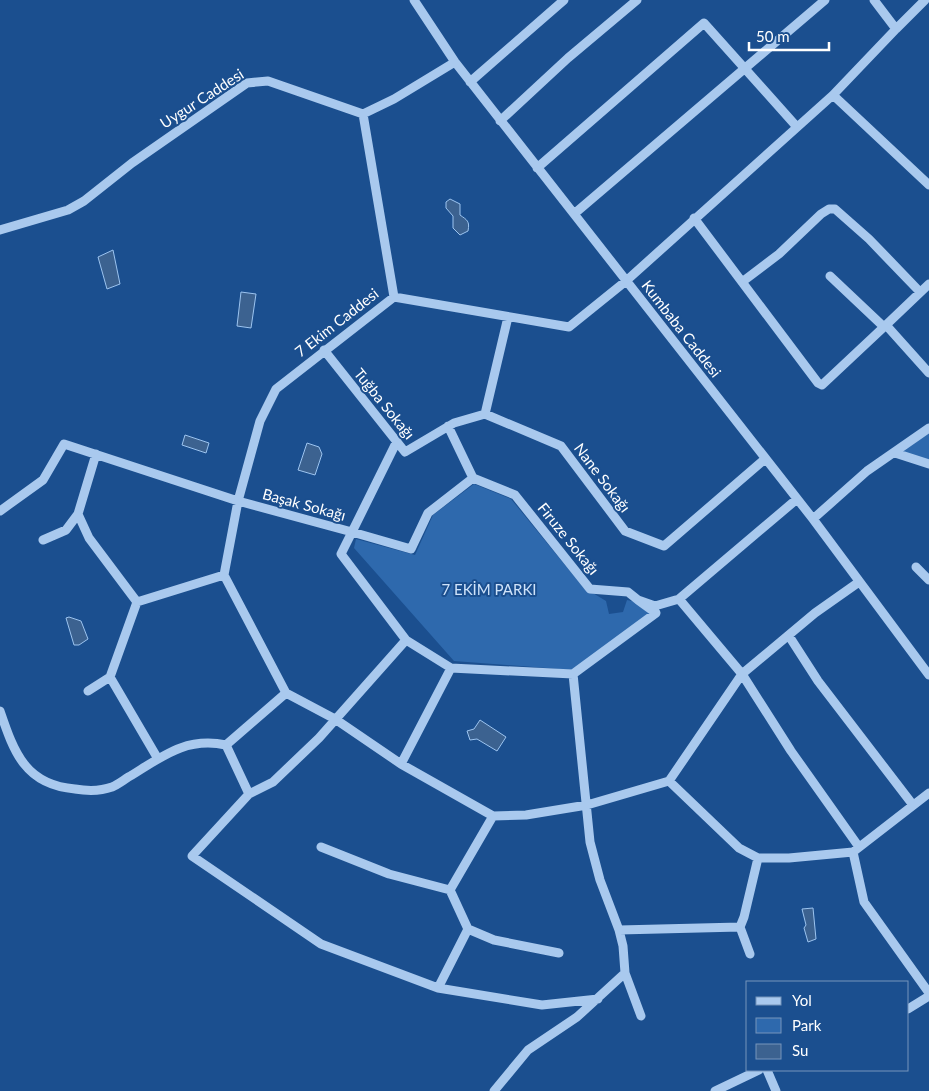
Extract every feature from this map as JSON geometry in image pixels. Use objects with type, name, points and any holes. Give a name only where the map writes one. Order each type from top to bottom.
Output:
[{"type":"street","name":"Kumbaba Caddesi","points":[[414,0],[470,82],[797,499],[929,674]]},
{"type":"street","points":[[470,82],[564,0]]},
{"type":"street","points":[[500,121],[568,58],[637,0]]},
{"type":"street","points":[[574,214],[825,0]]},
{"type":"street","points":[[874,0],[896,29]]},
{"type":"street","name":"7 Ekim Caddesi","points":[[224,575],[238,501],[260,421],[276,390],[324,350],[394,297],[569,327],[626,281],[833,95],[926,0]]},
{"type":"street","points":[[537,168],[704,23],[797,127]]},
{"type":"street","points":[[394,297],[363,114],[394,99],[455,62]]},
{"type":"street","name":"Uygur Caddesi","points":[[0,230],[59,213],[84,201],[132,162],[246,82],[268,81],[363,114]]},
{"type":"street","points":[[833,95],[929,185]]},
{"type":"street","points":[[742,282],[779,254],[821,214],[829,209],[835,209],[863,233],[920,292]]},
{"type":"street","points":[[694,218],[818,383],[822,385],[929,284]]},
{"type":"street","points":[[830,276],[885,326],[929,373]]},
{"type":"street","points":[[485,414],[508,317]]},
{"type":"street","name":"Tuğba Sokağı","points":[[324,350],[405,452],[448,426],[485,414]]},
{"type":"street","name":"Nane Sokağı","points":[[485,414],[561,446],[625,531],[664,546],[765,459]]},
{"type":"street","points":[[448,426],[473,478],[428,513],[411,549],[352,532],[341,554],[406,640],[451,668],[573,674],[656,613],[638,600]]},
{"type":"street","points":[[812,519],[867,471],[929,428]]},
{"type":"street","name":"Başak Sokağı","points":[[0,511],[43,480],[64,444],[238,501],[352,532],[397,441]]},
{"type":"street","points":[[895,453],[929,464]]},
{"type":"street","points":[[43,540],[66,530],[78,514],[96,454]]},
{"type":"street","name":"Firuze Sokağı","points":[[473,478],[515,495],[590,589],[628,592],[638,600],[655,606],[679,600],[797,499]]},
{"type":"street","points":[[78,514],[89,538],[137,602]]},
{"type":"street","points":[[916,567],[929,580]]},
{"type":"street","points":[[137,602],[224,575],[286,693],[335,719],[401,764],[494,816],[526,815],[587,805],[669,781],[742,674],[815,613],[859,582]]},
{"type":"street","points":[[679,600],[742,674],[856,850],[864,902],[929,994],[909,1008]]},
{"type":"street","points":[[88,690],[110,677],[137,602]]},
{"type":"street","points":[[789,636],[818,681],[913,805]]},
{"type":"street","points":[[406,640],[335,719],[273,782],[249,794],[192,856],[321,944],[438,988],[542,1005],[598,999]]},
{"type":"street","points":[[401,764],[451,668]]},
{"type":"street","points":[[573,674],[590,842],[600,880],[619,930],[623,946],[625,973],[641,1016]]},
{"type":"street","points":[[110,677],[158,759]]},
{"type":"street","points":[[226,745],[286,693]]},
{"type":"street","points":[[0,711],[12,747],[28,772],[45,782],[64,788],[89,791],[112,787],[182,745],[214,743],[226,745]]},
{"type":"street","points":[[226,745],[249,794]]},
{"type":"street","points":[[669,781],[738,848],[758,858],[789,858],[856,850],[929,793]]},
{"type":"street","points":[[450,890],[494,816]]},
{"type":"street","points":[[321,847],[389,874],[450,890]]},
{"type":"street","points":[[750,954],[740,928],[758,858]]},
{"type":"street","points":[[450,890],[468,929],[494,940],[559,952]]},
{"type":"street","points":[[619,930],[740,928]]},
{"type":"street","points":[[438,988],[468,929]]},
{"type":"street","points":[[494,1091],[528,1050],[577,1017],[625,973]]},
{"type":"street","points":[[715,1091],[757,1071]]},
{"type":"street","points":[[767,1071],[776,1091]]},
{"type":"green space","points":[[929,428],[929,464],[895,453]]},
{"type":"green space","name":"7 EKİM PARKI","points":[[474,484],[511,499],[583,587],[606,601],[609,614],[623,612],[627,600],[641,603],[650,613],[572,670],[454,661],[354,548],[356,539],[415,555],[433,515]]},
{"type":"water","points":[[450,199],[460,204],[460,215],[468,223],[468,231],[460,235],[453,228],[453,216],[446,208],[446,202]]},
{"type":"water","points":[[113,250],[120,284],[107,289],[98,257]]},
{"type":"water","points":[[241,292],[256,294],[251,328],[237,326]]},
{"type":"water","points":[[185,435],[209,443],[206,453],[182,445]]},
{"type":"water","points":[[307,443],[319,447],[322,454],[315,475],[298,470]]},
{"type":"water","points":[[69,617],[81,621],[88,639],[79,645],[74,645],[66,618]]},
{"type":"water","points":[[480,720],[506,737],[497,751],[477,739],[470,740],[467,731],[474,729]]},
{"type":"water","points":[[813,908],[816,939],[808,942],[802,909]]}]
